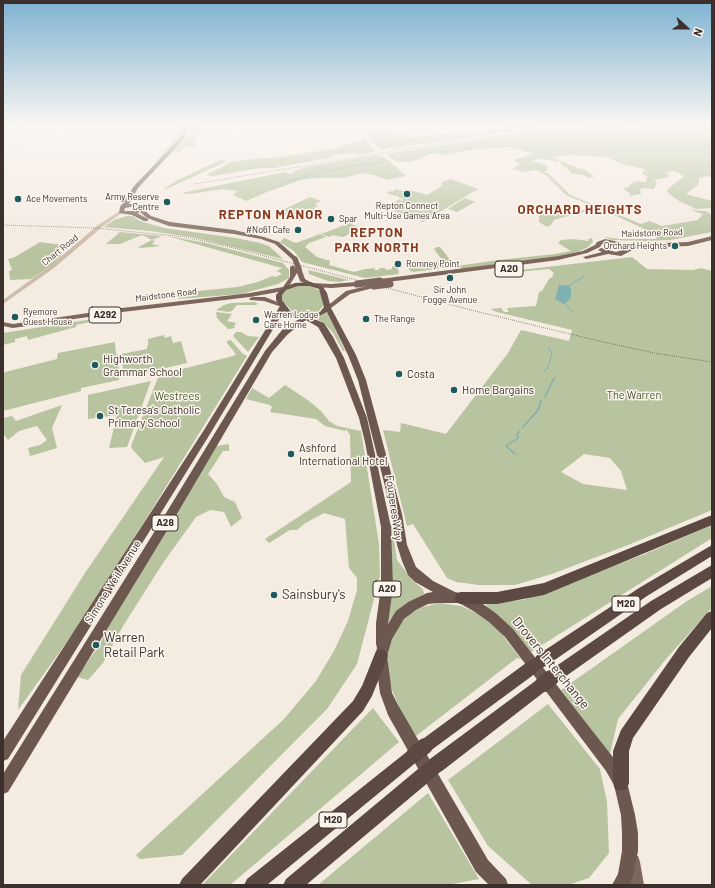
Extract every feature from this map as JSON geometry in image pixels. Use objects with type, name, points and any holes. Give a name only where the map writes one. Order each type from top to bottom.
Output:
[{"type":"highway","points":[[298,284],[311,284],[323,291],[329,307],[322,313],[306,318],[293,316],[282,306],[278,297],[285,288],[298,284]]},
{"type":"highway","name":"Simone Weil Avenue","points":[[3,754],[207,432],[282,306]]},
{"type":"highway","name":"Fougeres Way","points":[[329,307],[362,380],[374,442],[397,514],[402,545],[407,561],[412,571],[429,585],[457,598]]},
{"type":"highway","name":"Fougeres Way","points":[[306,318],[321,326],[332,342],[368,417]]},
{"type":"highway","name":"Simone Weil Avenue","points":[[3,787],[167,521],[269,351],[285,332],[306,318]]},
{"type":"highway","name":"Fougeres Way","points":[[374,442],[386,527],[387,587],[382,623],[381,653]]},
{"type":"highway","points":[[188,885],[358,706],[367,691],[393,625],[400,615],[412,606],[426,599],[511,597],[544,589],[712,520]]},
{"type":"highway","name":"M20","points":[[253,885],[419,751],[536,664],[643,592],[712,550]]},
{"type":"highway","name":"M20","points":[[292,885],[430,770],[548,680],[649,609],[712,570]]},
{"type":"highway","name":"Drovers Interchange","points":[[457,598],[479,608],[493,618],[508,633],[601,751],[621,783],[628,815],[630,851],[625,876],[620,885]]},
{"type":"highway","points":[[621,783],[621,751],[626,735],[684,652],[712,618]]},
{"type":"highway","points":[[381,653],[386,693],[392,710],[482,866],[500,885]]},
{"type":"main road","points":[[126,206],[136,187],[155,167]]},
{"type":"main road","points":[[131,196],[132,203],[134,204]]},
{"type":"main road","points":[[291,259],[275,247],[251,238],[166,227],[131,214],[121,212],[121,209],[134,204],[141,206],[141,210],[156,221],[176,226],[234,232],[277,243],[285,249],[291,259],[296,268],[302,280],[311,284]]},
{"type":"main road","points":[[131,214],[141,210]]},
{"type":"main road","name":"Maidstone Road","points":[[598,246],[599,243],[603,241],[617,243],[673,242],[712,237]]},
{"type":"main road","name":"Maidstone Road","points":[[606,253],[621,254],[636,246],[688,244],[712,237]]},
{"type":"main road","points":[[617,243],[622,245],[626,250]]},
{"type":"main road","points":[[598,246],[606,253]]},
{"type":"main road","name":"A20","points":[[311,284],[331,286],[357,284],[550,260],[580,254],[598,246]]},
{"type":"main road","name":"A20","points":[[329,307],[348,292],[371,287],[546,264],[606,253]]},
{"type":"main road","points":[[285,288],[293,277],[296,268]]},
{"type":"main road","name":"Maidstone Road","points":[[3,324],[13,326],[122,310],[250,295],[285,288]]},
{"type":"main road","name":"Maidstone Road","points":[[3,331],[123,312],[228,300],[262,299],[282,306]]},
{"type":"main road","points":[[630,851],[636,885]]},
{"type":"street","name":"Chart Road","points":[[3,302],[52,267],[100,226],[121,212]]},
{"type":"street","name":"Chart Road","points":[[112,218],[131,214]]},
{"type":"street","name":"Chart Road","points":[[3,297],[16,292]]},
{"type":"green space","points":[[204,167],[214,167],[164,190],[176,181]]},
{"type":"green space","points":[[221,167],[277,167],[261,168],[213,176],[206,175]]},
{"type":"green space","points":[[396,167],[406,176],[387,180],[363,173],[344,178],[317,178],[301,180],[246,201],[233,195],[238,191],[223,189],[190,194],[181,193],[285,172],[288,174],[294,173],[293,171],[302,169],[301,168]]},
{"type":"green space","points":[[514,167],[548,167],[547,171],[543,171],[549,174],[570,195],[599,207],[576,214],[574,213],[595,207],[566,195],[546,175],[536,170],[523,172],[512,169]]},
{"type":"green space","points":[[565,167],[577,167],[586,170],[594,177],[587,178],[584,175],[573,174]]},
{"type":"green space","points":[[638,167],[712,167],[712,178],[709,176],[699,178],[699,184],[686,194],[712,201],[712,208],[696,209],[679,201],[669,194],[667,190],[684,176],[674,171],[666,172],[669,175],[668,177],[654,180],[657,182],[654,189],[640,189],[641,194],[629,196],[630,193],[623,189],[629,187],[632,182],[635,183],[635,181],[646,182],[647,176],[642,174],[645,169]]},
{"type":"green space","points":[[451,179],[478,189],[423,222],[387,207],[400,199],[402,201],[403,199],[398,197],[399,196],[386,193],[390,191],[392,192],[396,189],[403,191],[407,189],[427,195],[442,186],[441,182]]},
{"type":"green space","points":[[310,197],[321,201],[315,204],[318,206],[314,208],[316,209],[312,214],[300,221],[278,212]]},
{"type":"green space","points":[[465,198],[475,202],[457,212],[448,209]]},
{"type":"green space","points":[[553,205],[563,209],[571,215],[554,220],[551,225],[547,227],[539,222],[539,210]]},
{"type":"green space","points":[[605,209],[641,224],[649,221],[662,226],[698,220],[703,214],[690,210],[706,211],[712,215],[712,232],[670,240],[612,240],[604,237],[619,239],[657,239],[651,232],[603,210]]},
{"type":"green space","points":[[132,216],[140,221],[164,228],[236,238],[260,243],[269,246],[283,259],[191,237],[150,231],[104,227],[114,220]]},
{"type":"green space","points":[[350,223],[360,228],[343,237],[333,235],[329,237],[321,234]]},
{"type":"green space","points":[[120,232],[162,236],[152,240],[142,235],[120,244],[106,244]]},
{"type":"green space","points":[[320,234],[326,237],[309,243],[305,247],[317,257],[330,261],[329,265],[354,272],[375,268],[374,270],[378,270],[380,268],[385,268],[386,270],[392,269],[392,267],[397,264],[399,274],[365,278],[302,262],[294,251],[280,242],[284,238],[296,243]]},
{"type":"green space","points":[[167,236],[206,243],[283,263],[289,270],[289,278],[278,284],[241,294],[179,299],[177,296],[188,292],[237,287],[258,282],[272,276],[276,277],[282,274],[277,271],[282,268]]},
{"type":"green space","points":[[592,238],[593,242],[588,247],[578,252],[559,256],[459,269],[457,266],[571,251],[558,243],[561,240],[573,239],[589,241],[588,239]]},
{"type":"green space","points":[[152,240],[155,241],[152,244],[160,246],[138,247]]},
{"type":"green space","points":[[40,242],[63,245],[59,249],[61,256],[52,265],[31,279],[10,280],[9,271],[12,270],[8,259],[15,257]]},
{"type":"green space","points":[[440,247],[451,261],[451,264],[455,266],[414,272],[410,271],[406,263],[413,264],[442,260],[434,249]]},
{"type":"green space","name":"The Warren","points":[[632,257],[647,269],[693,270],[701,268],[712,271],[712,510],[628,545],[552,574],[515,585],[479,585],[456,582],[447,578],[413,524],[407,526],[383,430],[400,432],[401,423],[446,434],[508,353],[521,330],[569,341],[572,330],[490,309],[501,308],[504,312],[509,312],[507,308],[536,306],[539,292],[542,291],[554,273],[549,269],[517,272],[521,270]],"holes":[[[584,454],[610,458],[621,471],[627,490],[583,484],[561,472]]]},
{"type":"green space","points":[[308,270],[349,280],[340,282],[328,281],[309,274]]},
{"type":"green space","points":[[309,285],[320,291],[325,304],[318,312],[311,315],[298,314],[291,310],[282,300],[282,293],[293,286]]},
{"type":"green space","points":[[255,302],[258,304],[237,305],[232,311],[228,312],[216,310],[231,303]]},
{"type":"green space","points":[[216,312],[232,314],[227,321],[236,323],[234,326],[235,328],[228,329],[217,318]]},
{"type":"green space","points":[[328,312],[345,351],[343,351],[333,333],[324,323],[315,318]]},
{"type":"green space","points":[[100,318],[99,320],[76,325],[76,327],[28,340],[27,336],[15,339],[15,342],[3,345],[3,333]]},
{"type":"green space","points":[[236,332],[241,332],[248,336],[259,337],[248,352],[233,336]]},
{"type":"green space","points":[[164,335],[165,338],[171,336],[173,343],[181,341],[187,363],[124,378],[121,354],[147,349],[148,339]]},
{"type":"green space","name":"Westrees","points":[[231,340],[242,353],[247,356],[89,611],[18,710],[21,675],[85,573],[175,441],[164,457],[145,463],[131,446],[159,375],[233,356],[236,354],[227,343],[227,341]]},
{"type":"green space","points":[[115,342],[116,355],[118,354],[119,380],[81,388],[81,391],[3,411],[3,375],[5,372],[57,359],[58,353]]},
{"type":"green space","points":[[151,381],[127,447],[109,448],[117,415],[88,419],[88,395]]},
{"type":"green space","points":[[285,385],[309,401],[321,411],[329,421],[337,426],[361,431],[379,544],[380,576],[357,664],[327,709],[182,855],[140,859],[136,855],[284,719],[316,681],[335,649],[348,621],[357,590],[357,578],[349,568],[345,519],[324,513],[304,524],[297,530],[290,530],[269,543],[265,539],[351,482],[350,435],[346,429],[345,431],[325,426],[316,419],[270,412],[272,407],[270,405],[246,399],[252,388],[269,398]]},
{"type":"green space","points":[[62,405],[52,428],[57,448],[30,456],[28,448],[40,445],[47,440],[37,426],[19,431],[8,440],[3,433],[3,418],[12,416],[16,421]]},
{"type":"green space","points":[[229,444],[229,451],[223,451],[208,474],[217,484],[224,497],[235,502],[242,518],[231,527],[224,512],[210,510],[196,517],[163,563],[123,626],[103,663],[88,680],[77,677],[100,644],[111,620],[216,446]]},
{"type":"green space","points":[[390,525],[392,525],[397,560],[413,581],[423,589],[424,594],[406,603],[387,623]]},
{"type":"green space","points":[[712,525],[712,538],[531,652],[500,616],[487,607],[486,602],[523,600],[645,554]]},
{"type":"green space","points":[[712,586],[712,608],[666,659],[618,719],[610,754],[561,690],[687,601]]},
{"type":"green space","points":[[440,603],[461,606],[483,616],[498,629],[521,659],[517,658],[416,736],[402,714],[392,690],[388,675],[387,656],[391,640],[402,621],[413,612],[423,607]]},
{"type":"green space","points":[[548,704],[600,769],[607,802],[609,853],[589,878],[568,885],[532,885],[488,846],[448,780]]},
{"type":"green space","points":[[373,708],[399,742],[230,885],[202,885]]},
{"type":"green space","points":[[428,793],[479,879],[448,885],[318,885]]},
{"type":"water","points":[[559,285],[566,285],[571,288],[571,298],[564,304],[555,299]]},
{"type":"waterway","points":[[323,172],[345,167]]},
{"type":"waterway","points":[[283,183],[318,173]]},
{"type":"waterway","points":[[567,287],[584,276]]},
{"type":"waterway","points":[[565,303],[573,312]]},
{"type":"waterway","points":[[545,372],[544,371],[547,369],[552,354],[549,347]]},
{"type":"waterway","points":[[553,381],[555,377]]},
{"type":"waterway","points":[[545,397],[553,380]]},
{"type":"waterway","points":[[523,427],[538,410],[541,400]]},
{"type":"waterway","points":[[515,454],[506,446],[518,438],[517,435],[519,431]]},
{"type":"railway","points":[[194,184],[295,167]]},
{"type":"railway","points":[[3,225],[96,228],[185,237],[226,246],[475,311],[599,341],[654,353],[712,362]]},
{"type":"place","name":"Repton Connect Multi-Use Games Area","points":[[407,194]]},
{"type":"place","name":"Ace Movements","points":[[18,199]]},
{"type":"place","name":"Army Reserve Centre","points":[[167,202]]},
{"type":"place","name":"Spar","points":[[331,219]]},
{"type":"place","name":"#No61 Cafe","points":[[298,230]]},
{"type":"place","name":"Orchard Heights","points":[[675,246]]},
{"type":"place","name":"Romney Point","points":[[398,264]]},
{"type":"place","name":"Sir John Fogge Avenue","points":[[450,278]]},
{"type":"place","name":"Ryemore Guest House","points":[[15,317]]},
{"type":"place","name":"The Range","points":[[366,319]]},
{"type":"place","name":"Warren Lodge Care Home","points":[[256,320]]},
{"type":"place","name":"Highworth Grammar School","points":[[95,365]]},
{"type":"place","name":"Costa","points":[[399,374]]},
{"type":"place","name":"Home Bargains","points":[[454,390]]},
{"type":"place","name":"St Teresa's Catholic Primary School","points":[[100,416]]},
{"type":"place","name":"Ashford International Hotel","points":[[291,454]]},
{"type":"place","name":"Sainsbury's","points":[[274,595]]},
{"type":"place","name":"Warren Retail Park","points":[[96,645]]},
{"type":"district","name":"ORCHARD HEIGHTS","points":[[580,210]]},
{"type":"district","name":"REPTON MANOR","points":[[271,215]]},
{"type":"district","name":"REPTON PARK NORTH","points":[[377,240]]}]
